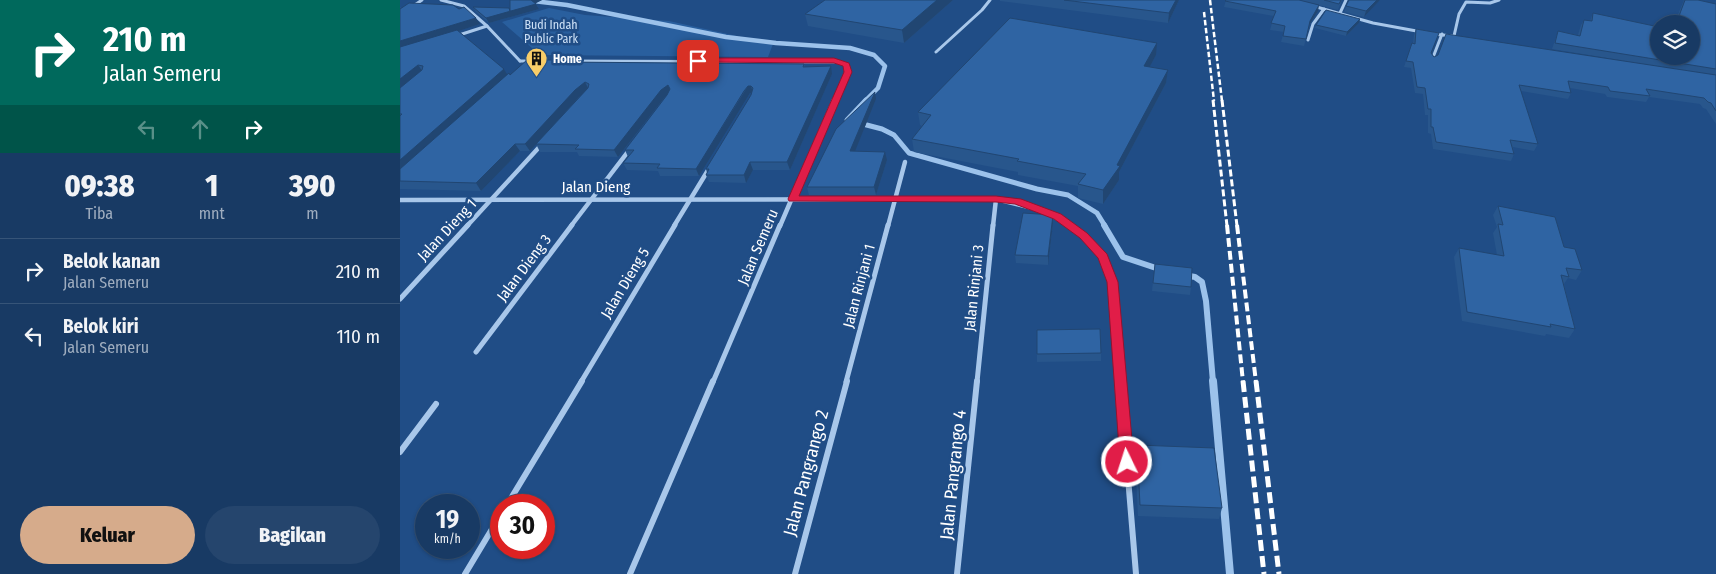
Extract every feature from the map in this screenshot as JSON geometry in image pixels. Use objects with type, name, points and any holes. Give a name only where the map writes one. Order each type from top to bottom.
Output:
[{"type":"street","points":[[400,15],[422,0]]},
{"type":"street","points":[[441,0],[464,6],[487,26],[520,63],[538,61]]},
{"type":"street","points":[[936,52],[982,10],[990,0]]},
{"type":"street","points":[[1340,13],[1346,0]]},
{"type":"street","points":[[1454,36],[1463,4],[1472,0],[1491,4],[1499,0]]},
{"type":"street","points":[[1308,5],[1373,24],[1463,37]]},
{"type":"street","points":[[1308,40],[1313,24],[1324,9]]},
{"type":"street","points":[[452,37],[487,26]]},
{"type":"street","points":[[1432,60],[1442,34]]},
{"type":"street","name":"Jalan Semeru","points":[[548,61],[834,60],[846,64],[848,72],[630,574]]},
{"type":"street","name":"Jalan Dieng 1","points":[[400,299],[550,136]]},
{"type":"street","name":"Jalan Dieng 3","points":[[476,352],[634,144]]},
{"type":"street","name":"Jalan Dieng 5","points":[[513,494],[714,160]]},
{"type":"street","name":"Jalan Rinjani 1","points":[[846,380],[905,162]]},
{"type":"street","name":"Jalan Dieng","points":[[400,200],[996,199],[1017,202],[1058,217],[1084,235],[1103,257],[1112,282],[1116,312],[1136,574]]},
{"type":"street","name":"Jalan Rinjani 3","points":[[978,379],[996,199]]},
{"type":"street","name":"Jalan Pangrango 4","points":[[957,574],[978,379]]},
{"type":"street","name":"Jalan Pangrango 2","points":[[794,574],[846,380]]},
{"type":"street","points":[[400,452],[436,404]]},
{"type":"street","points":[[465,574],[490,532]]},
{"type":"green space","name":"Budi Indah Public Park","points":[[549,8],[585,15],[669,21],[773,44],[768,57],[540,55],[502,22]]},
{"type":"building","points":[[510,0],[531,0],[536,4],[486,18],[473,7],[509,8],[510,11]]},
{"type":"building","points":[[825,0],[937,0],[902,30],[805,14]]},
{"type":"building","points":[[1064,0],[1176,0],[1169,13]]},
{"type":"building","points":[[1226,0],[1299,0],[1319,5],[1310,21],[1306,39],[1283,36],[1285,26],[1271,23],[1276,11]]},
{"type":"building","points":[[1324,0],[1341,0],[1339,4]]},
{"type":"building","points":[[1349,0],[1377,0],[1366,11],[1346,6]]},
{"type":"building","points":[[1685,0],[1698,0],[1716,4],[1716,69],[1691,65],[1700,65],[1700,15],[1679,15]]},
{"type":"building","points":[[409,3],[453,5],[459,9],[464,7],[476,18],[400,41],[400,9]]},
{"type":"building","points":[[1326,10],[1360,19],[1347,32],[1316,25]]},
{"type":"building","points":[[1593,13],[1650,25],[1650,58],[1555,43],[1558,31],[1580,36],[1584,20],[1592,21]]},
{"type":"building","points":[[1010,18],[1157,43],[1144,66],[1168,70],[1117,165],[1120,166],[1103,190],[1078,184],[1086,174],[912,139],[931,115],[918,112]]},
{"type":"building","points":[[1416,29],[1439,33],[1431,53],[1434,57],[1438,55],[1446,34],[1716,75],[1716,111],[1711,103],[1704,98],[1646,89],[1650,96],[1610,91],[1608,87],[1568,81],[1571,93],[1519,85],[1538,144],[1510,140],[1514,154],[1436,142],[1433,127],[1431,127],[1431,109],[1428,109],[1425,88],[1417,87],[1413,62],[1406,61],[1412,43],[1415,44]]},
{"type":"building","points":[[457,30],[504,69],[400,160],[400,116],[402,114],[400,114],[400,88],[422,70],[423,66],[418,65],[400,79],[400,47]]},
{"type":"building","points":[[527,60],[562,60],[560,62],[804,64],[803,67],[831,66],[787,162],[750,162],[744,175],[706,175],[709,169],[706,169],[751,95],[753,88],[751,86],[748,86],[744,91],[696,169],[657,168],[660,164],[623,163],[634,150],[625,150],[667,95],[670,89],[668,85],[661,90],[614,150],[575,149],[579,145],[536,144],[588,88],[589,84],[585,82],[575,90],[525,144],[515,144],[476,183],[400,181],[400,169],[509,73],[510,75]]},
{"type":"building","points":[[875,92],[850,151],[885,152],[874,187],[807,187],[836,129]]},
{"type":"building","points":[[1498,206],[1555,217],[1564,247],[1575,249],[1582,270],[1566,268],[1569,277],[1561,275],[1575,329],[1550,324],[1551,327],[1467,312],[1459,248],[1504,256],[1498,224],[1503,225]]},
{"type":"building","points":[[1023,213],[1053,215],[1048,256],[1015,255]]},
{"type":"building","points":[[1155,264],[1192,268],[1191,287],[1153,283]]},
{"type":"building","points":[[1100,329],[1101,353],[1037,354],[1037,330]]},
{"type":"building","points":[[1137,445],[1214,448],[1222,508],[1140,505]]},
{"type":"waterway","points":[[525,0],[567,5],[726,37],[776,43],[850,48],[874,55],[885,66],[878,88],[866,100]]},
{"type":"waterway","points":[[847,120],[866,100]]},
{"type":"waterway","points":[[859,123],[882,129],[894,135],[909,153],[1037,189],[1068,195],[1097,213],[1105,226]]},
{"type":"waterway","points":[[1104,225],[1123,257],[1162,270]]},
{"type":"waterway","points":[[1184,275],[1195,277],[1202,282],[1206,301],[1213,382]]},
{"type":"waterway","points":[[1213,381],[1230,574]]},
{"type":"railway","points":[[1210,0],[1222,101]]},
{"type":"railway","points":[[1204,12],[1214,101]]},
{"type":"railway","points":[[1213,100],[1227,226]]},
{"type":"railway","points":[[1222,100],[1237,226]]},
{"type":"railway","points":[[1227,225],[1243,382]]},
{"type":"railway","points":[[1237,225],[1256,382]]},
{"type":"railway","points":[[1243,381],[1264,574]]},
{"type":"railway","points":[[1256,381],[1279,574]]},
{"type":"place","name":"Home","points":[[537,78]]},
{"type":"route","points":[[698,61],[834,60],[846,64],[848,72],[792,199],[996,199],[1017,202],[1058,217],[1084,235],[1103,257],[1112,282],[1127,462]]}]
